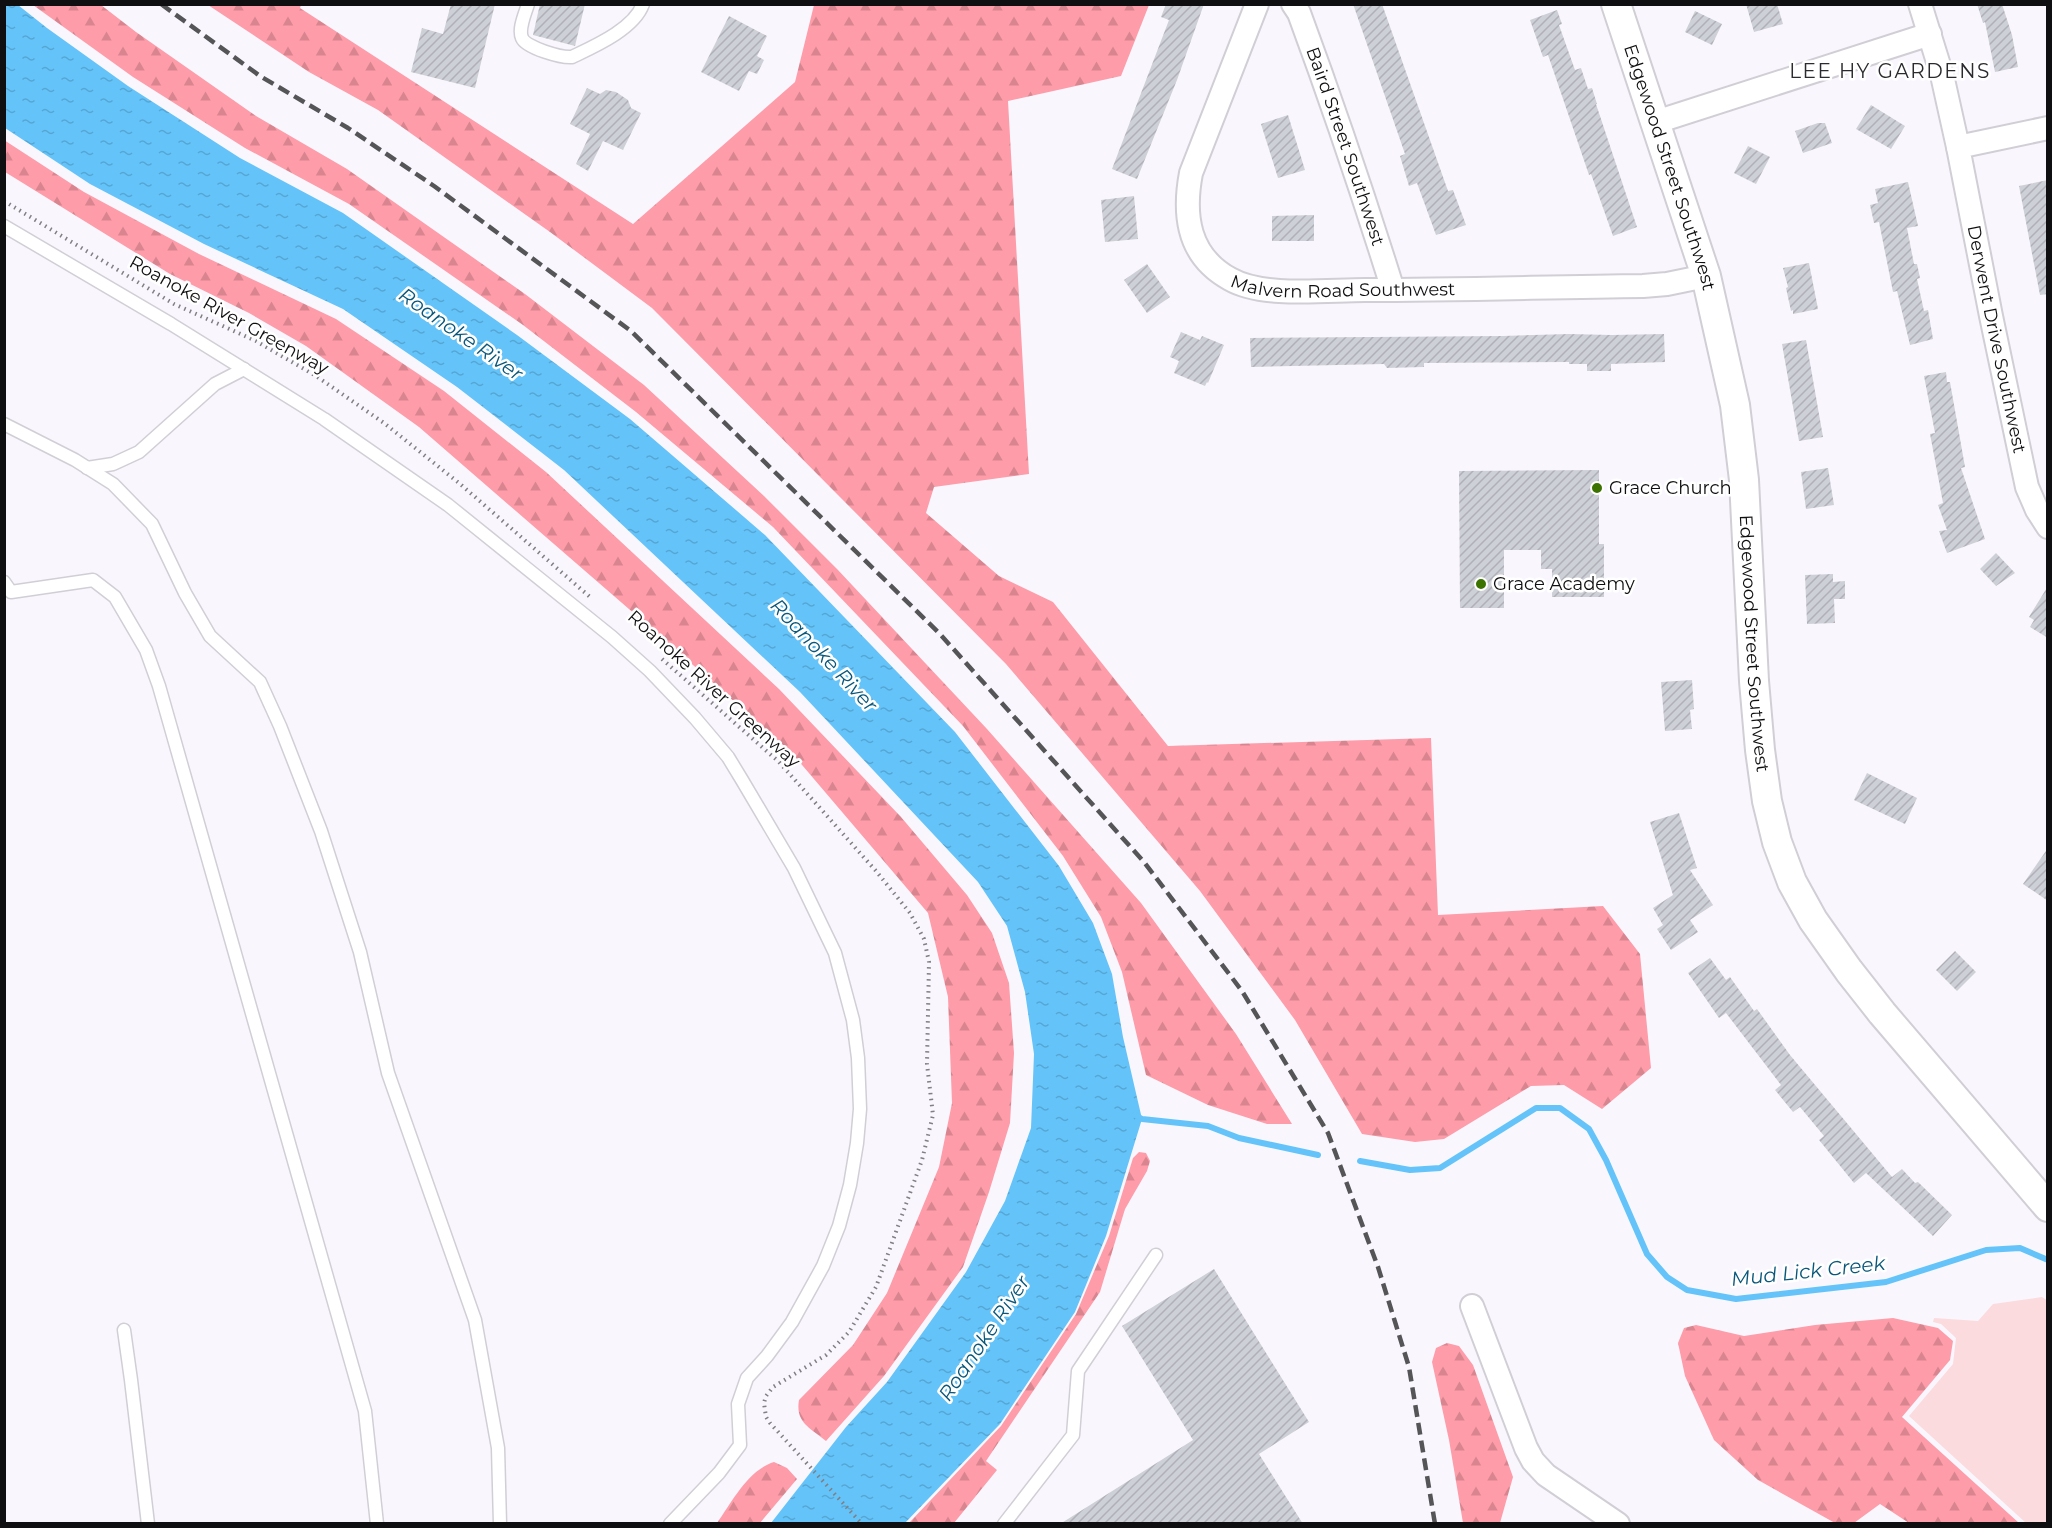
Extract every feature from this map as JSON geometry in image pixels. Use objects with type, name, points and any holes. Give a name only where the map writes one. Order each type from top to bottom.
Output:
[{"type":"street","name":"Malvern Road Southwest","points":[[1257,4],[1191,173],[1187,194],[1187,215],[1192,236],[1201,255],[1230,279],[1250,287],[1270,291],[1643,286],[1706,276]]},
{"type":"street","name":"Baird Street Southwest","points":[[1293,4],[1299,13],[1327,89],[1368,208],[1393,290]]},
{"type":"street","name":"Edgewood Street Southwest","points":[[1616,4],[1706,276],[1735,405],[1743,470],[1754,681],[1760,750],[1767,801],[1777,842],[1792,882],[1813,920],[1849,971],[1882,1013],[2048,1207]]},
{"type":"street","name":"Derwent Drive Southwest","points":[[1920,4],[1942,75],[1958,147],[2027,487],[2037,510],[2048,527]]},
{"type":"street","points":[[1656,122],[1930,34]]},
{"type":"street","points":[[1958,147],[2048,128]]},
{"type":"street","points":[[1472,1306],[1533,1461],[1546,1475],[1618,1524]]},
{"type":"lane","points":[[528,4],[521,30],[522,39],[528,45],[564,58],[572,57],[615,34],[640,14],[643,4]]},
{"type":"lane","points":[[4,226],[324,419],[448,504],[612,637],[650,671],[728,757],[794,867],[835,953],[853,1020],[858,1058],[860,1109],[850,1185],[839,1226],[823,1266],[792,1322],[767,1356],[747,1378],[738,1404],[740,1445],[719,1473],[670,1524]]},
{"type":"lane","points":[[87,468],[113,464],[139,453],[215,384],[244,369]]},
{"type":"lane","points":[[4,424],[113,484],[153,524],[185,593],[210,636],[260,682],[321,831],[360,951],[388,1074],[475,1320],[498,1448],[500,1524]]},
{"type":"lane","points":[[4,582],[11,592],[93,580],[116,597],[146,650],[159,686],[365,1411],[377,1524]]},
{"type":"lane","points":[[1004,1524],[1073,1435],[1078,1371],[1156,1255]]},
{"type":"lane","points":[[123,1330],[133,1392],[148,1524]]},
{"type":"path","name":"Roanoke River Greenway","points":[[4,201],[174,304],[256,341],[316,376],[384,423],[459,483],[591,598]]},
{"type":"path","name":"Roanoke River Greenway","points":[[660,657],[779,762],[876,871],[910,913],[924,939],[930,962],[927,1064],[933,1115],[922,1160],[876,1287],[849,1332],[826,1355],[773,1387],[766,1396],[764,1409],[766,1417],[777,1431],[862,1524]]},
{"type":"shaded area","points":[[2042,1297],[2048,1301],[2047,1523],[2026,1523],[1909,1416],[1953,1364],[1956,1338],[1941,1324],[1933,1322],[1934,1318],[1978,1321],[1993,1304]]},
{"type":"green space","points":[[33,5],[101,5],[256,116],[347,169],[525,294],[644,385],[764,496],[838,570],[987,729],[1141,903],[1236,1034],[1292,1124],[1267,1124],[1208,1105],[1146,1075],[1122,972],[1101,917],[1063,856],[963,726],[773,527],[636,412],[523,325],[349,204],[245,148],[133,77]]},
{"type":"green space","points":[[208,5],[301,5],[300,8],[633,224],[795,82],[814,5],[1149,5],[1121,76],[1008,101],[1029,474],[934,487],[926,513],[999,576],[1053,602],[1168,746],[1431,738],[1438,915],[1603,906],[1640,954],[1651,1068],[1602,1109],[1564,1085],[1531,1086],[1444,1139],[1415,1142],[1362,1134],[1295,1020],[1200,891],[1006,664],[652,308],[550,232],[378,110],[309,72]]},
{"type":"green space","points":[[4,140],[84,192],[199,254],[336,319],[444,391],[546,472],[779,689],[901,817],[967,895],[992,933],[1009,983],[1014,1053],[1010,1123],[989,1192],[963,1267],[884,1376],[826,1441],[802,1420],[798,1408],[799,1400],[853,1345],[887,1293],[939,1167],[952,1103],[948,997],[928,913],[791,752],[419,427],[306,346],[249,313],[170,274],[5,172]]},
{"type":"green space","points":[[1139,1152],[1146,1153],[1150,1161],[1147,1171],[1125,1209],[1100,1292],[986,1461],[997,1470],[954,1523],[909,1523],[1001,1426],[1076,1314],[1109,1236],[1133,1158]]},
{"type":"green space","points":[[1893,1318],[1938,1328],[1953,1341],[1950,1360],[1902,1417],[2019,1523],[1909,1523],[1880,1504],[1854,1523],[1835,1523],[1758,1480],[1714,1440],[1685,1376],[1678,1343],[1684,1328],[1696,1325],[1744,1336],[1815,1325]]},
{"type":"green space","points":[[1447,1343],[1459,1346],[1473,1365],[1513,1477],[1500,1523],[1463,1523],[1449,1440],[1432,1362],[1436,1348]]},
{"type":"green space","points":[[774,1462],[787,1468],[797,1479],[760,1523],[717,1523],[748,1479]]},
{"type":"water","name":"Roanoke River","points":[[5,4],[18,5],[128,86],[240,158],[343,213],[517,335],[630,419],[765,535],[955,732],[1059,866],[1093,923],[1112,974],[1123,1037],[1142,1119],[1106,1236],[1075,1312],[1000,1424],[905,1523],[771,1523],[846,1427],[887,1382],[966,1272],[1005,1201],[1031,1128],[1034,1054],[1025,992],[1007,926],[978,882],[800,692],[564,470],[457,387],[343,309],[204,244],[90,184],[5,128]]},
{"type":"building","points":[[451,4],[495,4],[475,88],[411,72],[422,28],[443,34]]},
{"type":"building","points":[[540,4],[585,4],[575,46],[533,35]]},
{"type":"building","points":[[1166,4],[1204,4],[1177,80],[1137,179],[1112,169],[1169,20],[1161,17]]},
{"type":"building","points":[[1353,4],[1382,4],[1448,191],[1453,190],[1466,225],[1436,235],[1417,183],[1409,186],[1400,156],[1405,154]]},
{"type":"building","points":[[1746,4],[1777,4],[1783,24],[1754,32]]},
{"type":"building","points":[[1977,4],[2002,4],[2012,35],[2018,67],[1995,72],[1985,22],[1983,23]]},
{"type":"building","points":[[1557,10],[1562,24],[1559,25],[1575,70],[1581,68],[1588,89],[1592,88],[1637,227],[1613,236],[1591,174],[1589,175],[1548,55],[1543,57],[1530,20]]},
{"type":"building","points":[[1695,11],[1722,24],[1712,45],[1685,32]]},
{"type":"building","points":[[729,16],[767,36],[757,56],[764,60],[757,74],[749,71],[739,91],[701,72]]},
{"type":"building","points":[[587,88],[600,94],[606,90],[616,92],[628,100],[631,108],[641,113],[623,150],[603,141],[588,171],[576,164],[590,134],[570,124]]},
{"type":"building","points":[[1871,105],[1905,126],[1891,149],[1856,129]]},
{"type":"building","points":[[1288,115],[1305,170],[1278,178],[1261,124]]},
{"type":"building","points":[[1818,123],[1825,123],[1832,143],[1803,153],[1795,131]]},
{"type":"building","points":[[1748,146],[1770,157],[1756,184],[1734,173]]},
{"type":"building","points":[[2048,180],[2048,294],[2040,295],[2019,186]]},
{"type":"building","points":[[1908,182],[1918,226],[1907,228],[1914,264],[1917,264],[1920,278],[1917,279],[1924,311],[1928,310],[1933,339],[1910,345],[1897,291],[1893,292],[1879,222],[1874,223],[1870,205],[1878,203],[1875,189]]},
{"type":"building","points":[[1134,196],[1138,239],[1105,242],[1101,200]]},
{"type":"building","points":[[1314,215],[1314,241],[1272,241],[1272,216]]},
{"type":"building","points":[[1809,263],[1818,309],[1793,314],[1783,268]]},
{"type":"building","points":[[1147,264],[1170,297],[1147,313],[1124,280]]},
{"type":"building","points":[[1181,332],[1200,340],[1202,336],[1224,345],[1205,386],[1174,373],[1179,361],[1170,357]]},
{"type":"building","points":[[1664,334],[1665,362],[1611,364],[1611,371],[1587,371],[1587,364],[1569,364],[1569,362],[1424,363],[1424,367],[1387,368],[1384,364],[1251,367],[1250,338]]},
{"type":"building","points":[[1806,340],[1823,437],[1799,441],[1782,344]]},
{"type":"building","points":[[1946,372],[1947,382],[1950,382],[1965,467],[1961,468],[1985,539],[1947,553],[1939,531],[1947,530],[1938,505],[1943,503],[1930,434],[1935,433],[1924,376]]},
{"type":"building","points":[[1828,468],[1834,505],[1806,509],[1801,472]]},
{"type":"building","points":[[1599,470],[1599,544],[1604,544],[1604,597],[1552,597],[1552,569],[1541,569],[1541,550],[1504,550],[1504,608],[1460,608],[1459,471]]},
{"type":"building","points":[[1996,553],[2015,573],[1996,586],[1980,569]]},
{"type":"building","points":[[1833,574],[1833,582],[1845,581],[1845,599],[1834,599],[1835,623],[1807,624],[1805,575]]},
{"type":"building","points":[[2048,586],[2048,638],[2030,627],[2034,620],[2029,617]]},
{"type":"building","points":[[1692,680],[1694,709],[1690,710],[1692,729],[1665,731],[1661,682]]},
{"type":"building","points":[[1867,773],[1917,798],[1905,824],[1854,800]]},
{"type":"building","points":[[1679,813],[1697,868],[1690,870],[1713,905],[1690,920],[1698,932],[1671,950],[1657,929],[1663,925],[1653,908],[1673,895],[1650,822]]},
{"type":"building","points":[[2048,848],[2048,901],[2023,884]]},
{"type":"building","points":[[1955,951],[1976,972],[1957,991],[1936,970]]},
{"type":"building","points":[[1710,958],[1726,980],[1730,977],[1754,1011],[1757,1009],[1790,1055],[1892,1177],[1902,1169],[1952,1215],[1933,1236],[1866,1173],[1854,1183],[1819,1140],[1824,1136],[1800,1107],[1793,1112],[1775,1090],[1781,1085],[1726,1013],[1719,1018],[1688,973]]},
{"type":"building","points":[[1214,1269],[1309,1422],[1259,1454],[1303,1524],[1060,1524],[1193,1440],[1122,1326]]},
{"type":"waterway","name":"Mud Lick Creek","points":[[1360,1161],[1410,1170],[1440,1168],[1536,1108],[1560,1108],[1589,1129],[1606,1160],[1647,1254],[1667,1277],[1687,1290],[1736,1299],[1886,1282],[1986,1250],[2020,1248],[2048,1260]]},
{"type":"waterway","name":"Mud Lick Creek","points":[[1135,1115],[1142,1119],[1208,1126],[1239,1138],[1318,1155]]},
{"type":"railway","points":[[161,4],[260,76],[348,128],[434,186],[631,331],[940,634],[1144,862],[1242,991],[1328,1133],[1378,1267],[1409,1367],[1435,1524]]},
{"type":"place","name":"Grace Church","points":[[1597,488]]},
{"type":"place","name":"Grace Academy","points":[[1481,584]]},
{"type":"district","name":"LEE HY GARDENS","points":[[1890,71]]}]
